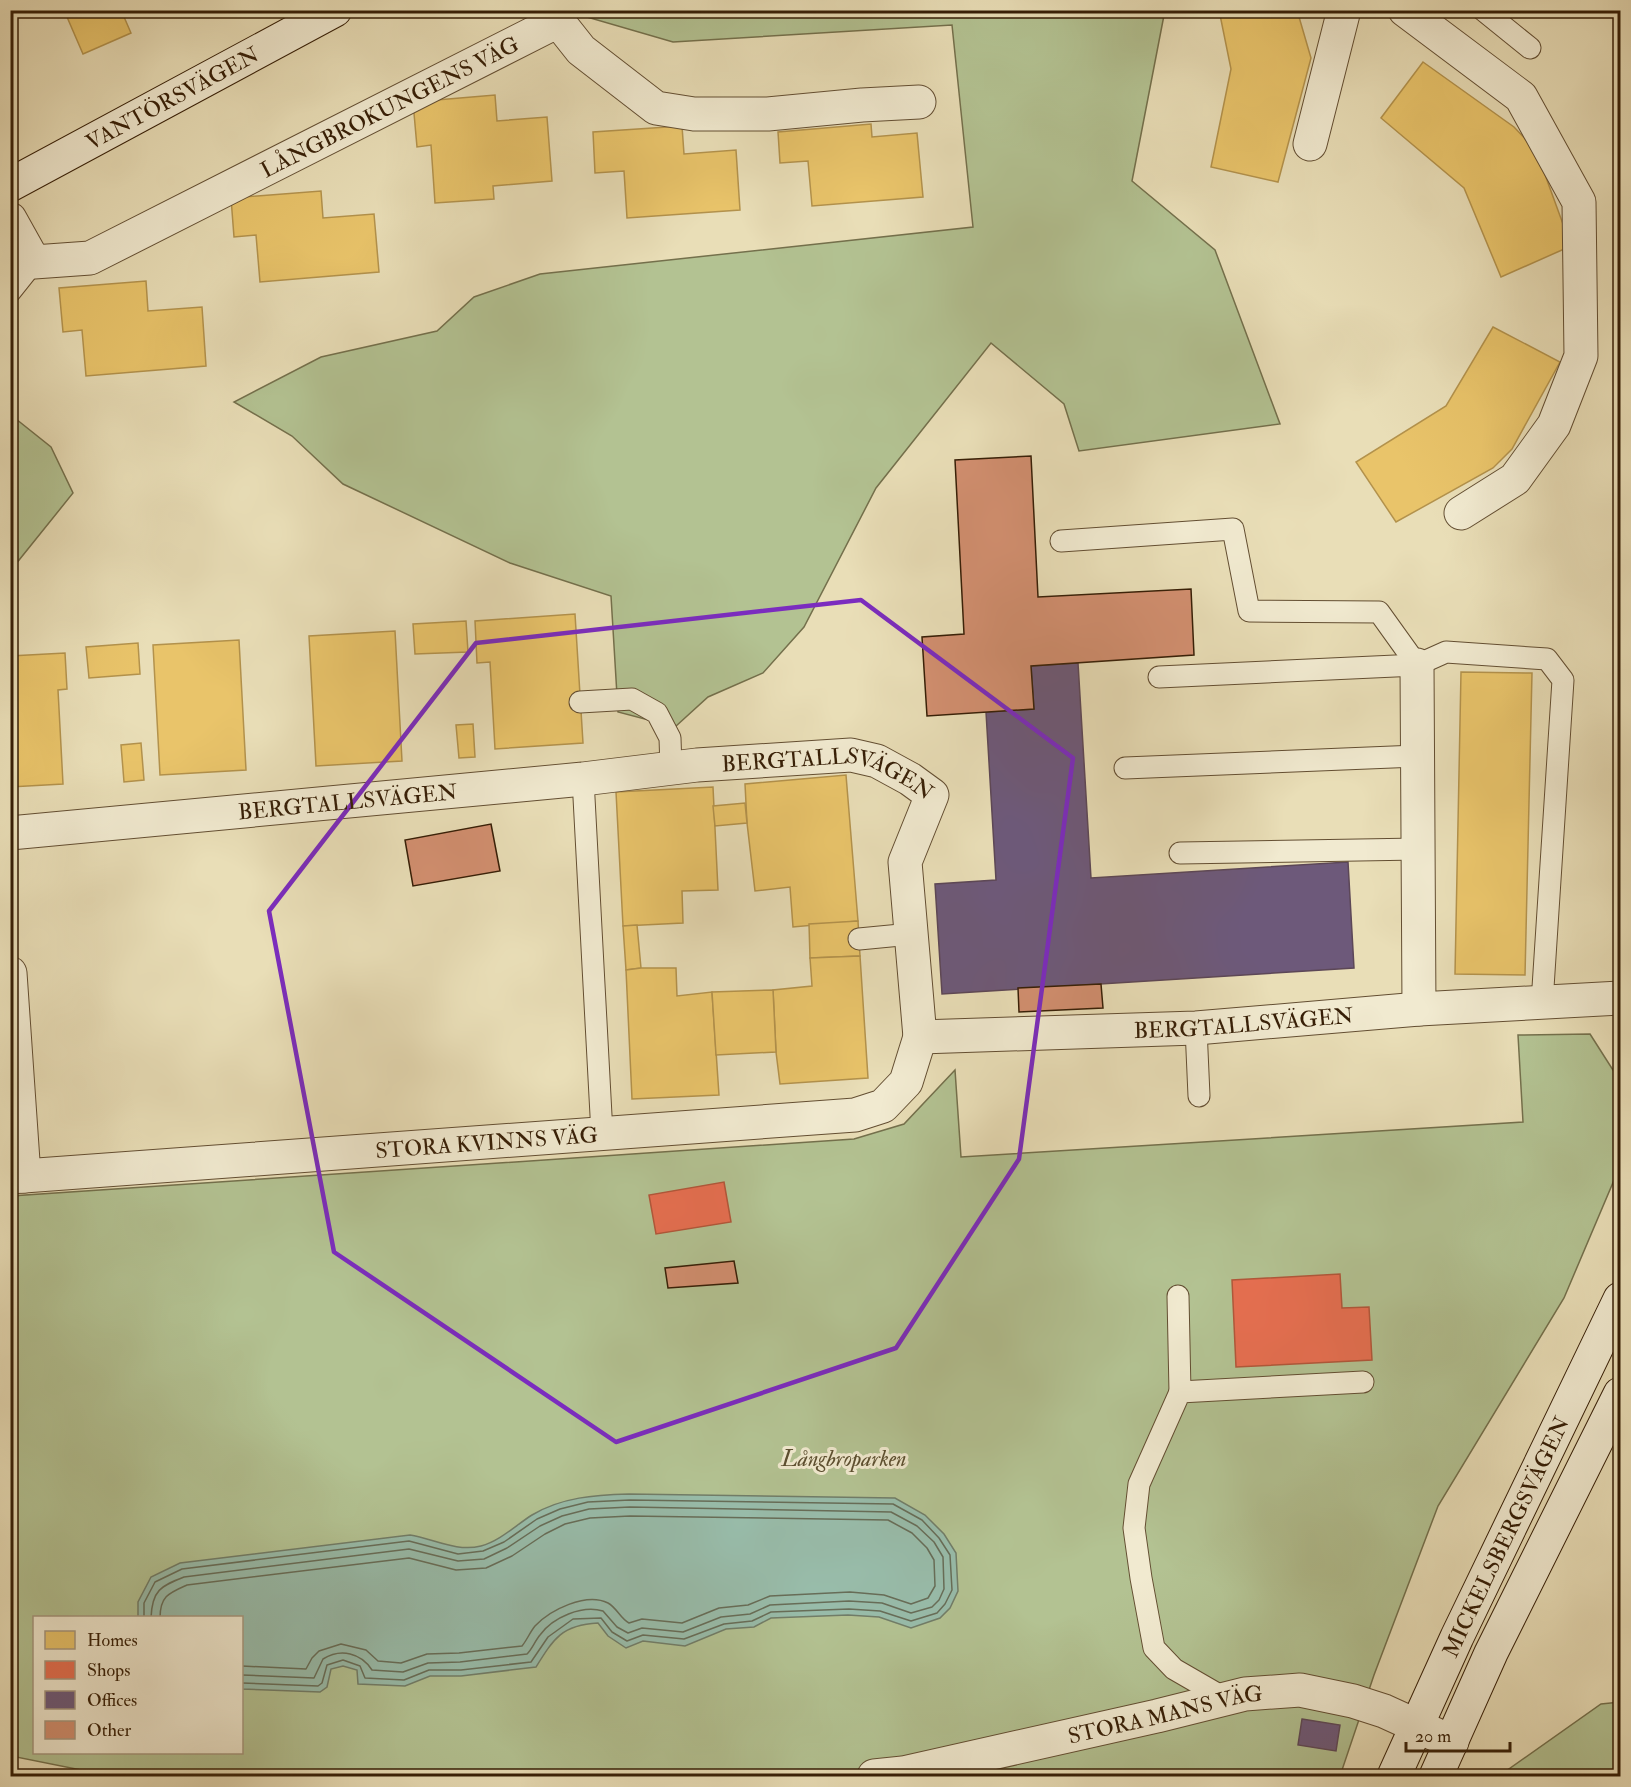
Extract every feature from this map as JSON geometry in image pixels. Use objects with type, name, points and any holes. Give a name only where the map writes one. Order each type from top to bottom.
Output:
[{"type":"street","name":"VANTÖRSVÄGEN","points":[[10,185],[335,10]]},
{"type":"street","points":[[1310,144],[1344,10]]},
{"type":"street","points":[[1408,11],[1521,97],[1579,202],[1581,356],[1554,425],[1515,479],[1461,513]]},
{"type":"street","name":"LÅNGBROKUNGENS VÄG","points":[[34,262],[90,258],[558,21],[581,50],[656,108],[694,114],[768,114],[919,102]]},
{"type":"street","points":[[10,219],[34,262]]},
{"type":"street","points":[[1417,665],[1419,1009]]},
{"type":"street","name":"BERGTALLSVÄGEN","points":[[10,833],[583,779],[671,768],[851,755],[877,761],[910,779],[932,795],[905,862],[920,1037],[1196,1028],[1419,1009],[1620,998]]},
{"type":"street","points":[[10,972],[17,1177]]},
{"type":"street","name":"STORA KVINNS VÄG","points":[[17,1177],[855,1115],[883,1106],[906,1082],[920,1037]]},
{"type":"street","name":"MICKELSBERGSVÄGEN","points":[[1394,1776],[1620,1299]]},
{"type":"street","name":"MICKELSBERGSVÄGEN","points":[[1436,1776],[1491,1653],[1620,1394]]},
{"type":"street","name":"STORA MANS VÄG","points":[[874,1776],[903,1773],[1245,1694],[1300,1690],[1353,1701],[1452,1742]]},
{"type":"lane","points":[[1484,10],[1530,48]]},
{"type":"lane","points":[[10,292],[34,262]]},
{"type":"lane","points":[[1061,541],[1233,530],[1249,612],[1379,612],[1417,665]]},
{"type":"lane","points":[[1159,677],[1417,665],[1446,652],[1547,659],[1563,680],[1542,1003]]},
{"type":"lane","points":[[580,702],[632,699],[657,713],[670,738],[671,768]]},
{"type":"lane","points":[[1125,768],[1417,756]]},
{"type":"lane","points":[[583,779],[602,1134]]},
{"type":"lane","points":[[1180,854],[1418,849]]},
{"type":"lane","points":[[859,939],[911,934]]},
{"type":"lane","points":[[1196,1028],[1199,1096]]},
{"type":"lane","points":[[1178,1296],[1180,1392],[1139,1484],[1134,1528],[1154,1648],[1174,1669],[1226,1699]]},
{"type":"lane","points":[[1180,1392],[1363,1382]]},
{"type":"highlighted area","points":[[861,600],[1073,758],[1019,1159],[896,1348],[616,1442],[334,1252],[269,911],[476,643]]},
{"type":"green space","points":[[1165,10],[1132,181],[1215,250],[1280,424],[1079,451],[1064,404],[991,343],[876,488],[804,627],[763,673],[708,697],[675,727],[618,712],[611,596],[510,563],[343,484],[292,436],[234,402],[321,357],[437,331],[474,297],[540,274],[973,227],[952,25],[673,42],[580,15],[581,11]]},
{"type":"green space","points":[[11,415],[51,447],[73,493],[11,570]]},
{"type":"green space","name":"Långbroparken","points":[[1590,1034],[1620,1081],[1620,1166],[1564,1298],[1438,1506],[1374,1675],[1342,1770],[1349,1773],[1348,1776],[111,1776],[11,1756],[11,1196],[854,1139],[904,1124],[955,1070],[961,1157],[1523,1122],[1518,1035]]},
{"type":"green space","points":[[1620,1702],[1620,1776],[1499,1776],[1601,1704]]},
{"type":"water","points":[[629,1494],[895,1498],[925,1515],[944,1534],[956,1553],[958,1591],[950,1608],[940,1618],[911,1628],[879,1617],[848,1615],[771,1618],[754,1627],[726,1629],[685,1646],[643,1641],[626,1648],[608,1636],[598,1623],[586,1624],[567,1630],[560,1635],[536,1667],[461,1676],[430,1676],[405,1686],[358,1684],[357,1670],[343,1666],[331,1669],[327,1687],[320,1692],[243,1689],[243,1616],[138,1616],[138,1602],[151,1577],[180,1563],[410,1535],[454,1546],[481,1546],[501,1537],[543,1509],[591,1496]]},
{"type":"building: Homes","points":[[64,10],[121,10],[131,33],[83,54]]},
{"type":"building: Homes","points":[[1219,10],[1297,10],[1311,58],[1278,182],[1211,167],[1231,69]]},
{"type":"building: Homes","points":[[1423,62],[1514,127],[1536,150],[1571,246],[1501,277],[1464,188],[1381,118]]},
{"type":"building: Homes","points":[[495,95],[497,121],[547,117],[552,181],[493,186],[494,199],[435,203],[431,145],[417,147],[413,102]]},
{"type":"building: Homes","points":[[871,124],[872,137],[917,133],[923,197],[812,206],[808,161],[780,163],[778,132]]},
{"type":"building: Homes","points":[[682,126],[684,154],[736,150],[740,210],[627,218],[624,171],[595,173],[593,132]]},
{"type":"building: Homes","points":[[321,191],[323,218],[374,214],[379,272],[260,282],[256,235],[234,237],[231,198]]},
{"type":"building: Homes","points":[[146,281],[148,311],[202,307],[206,366],[86,376],[82,330],[63,332],[59,288]]},
{"type":"building: Homes","points":[[1493,327],[1560,362],[1512,449],[1493,468],[1396,522],[1356,462],[1446,406]]},
{"type":"building: Homes","points":[[575,614],[583,743],[495,749],[490,662],[477,663],[475,621]]},
{"type":"building: Homes","points":[[466,621],[468,652],[415,654],[413,624]]},
{"type":"building: Homes","points":[[395,631],[402,761],[316,766],[309,636]]},
{"type":"building: Homes","points":[[239,640],[246,770],[160,775],[153,645]]},
{"type":"building: Homes","points":[[138,643],[140,674],[89,678],[86,647]]},
{"type":"building: Homes","points":[[65,653],[67,689],[58,690],[63,784],[10,787],[10,656]]},
{"type":"building: Homes","points":[[1461,672],[1532,673],[1525,975],[1455,974]]},
{"type":"building: Homes","points":[[473,724],[475,757],[459,758],[456,725]]},
{"type":"building: Homes","points":[[141,743],[144,780],[124,782],[121,745]]},
{"type":"building: Homes","points":[[846,775],[858,921],[793,927],[790,887],[755,891],[745,784]]},
{"type":"building: Homes","points":[[713,787],[718,890],[682,891],[683,923],[623,926],[616,792]]},
{"type":"building: Homes","points":[[745,803],[747,823],[715,826],[713,806]]},
{"type":"building: Homes","points":[[858,921],[860,956],[810,958],[809,924]]},
{"type":"building: Homes","points":[[637,925],[641,968],[626,970],[623,926]]},
{"type":"building: Homes","points":[[860,956],[868,1078],[780,1084],[773,990],[812,986],[810,958]]},
{"type":"building: Homes","points":[[676,968],[677,996],[712,992],[719,1095],[632,1099],[626,970]]},
{"type":"building: Homes","points":[[773,990],[776,1052],[716,1055],[712,992]]},
{"type":"building: Shops","points":[[724,1182],[731,1222],[656,1234],[649,1195]]},
{"type":"building: Shops","points":[[1340,1274],[1342,1308],[1369,1307],[1372,1360],[1236,1367],[1232,1280]]},
{"type":"building: Offices","points":[[1078,663],[1091,878],[1348,862],[1354,968],[942,994],[935,884],[996,880],[986,712],[1034,709],[1031,666]]},
{"type":"building: Offices","points":[[1302,1719],[1340,1725],[1336,1751],[1298,1745]]},
{"type":"building: Other","points":[[1031,456],[1038,597],[1191,589],[1194,655],[1031,666],[1034,709],[927,716],[922,637],[964,634],[955,460]]},
{"type":"building: Other","points":[[491,824],[500,871],[413,886],[405,840]]},
{"type":"building: Other","points":[[1101,984],[1103,1008],[1019,1012],[1018,988]]},
{"type":"building: Other","points":[[734,1261],[738,1283],[668,1288],[665,1268]]}]
